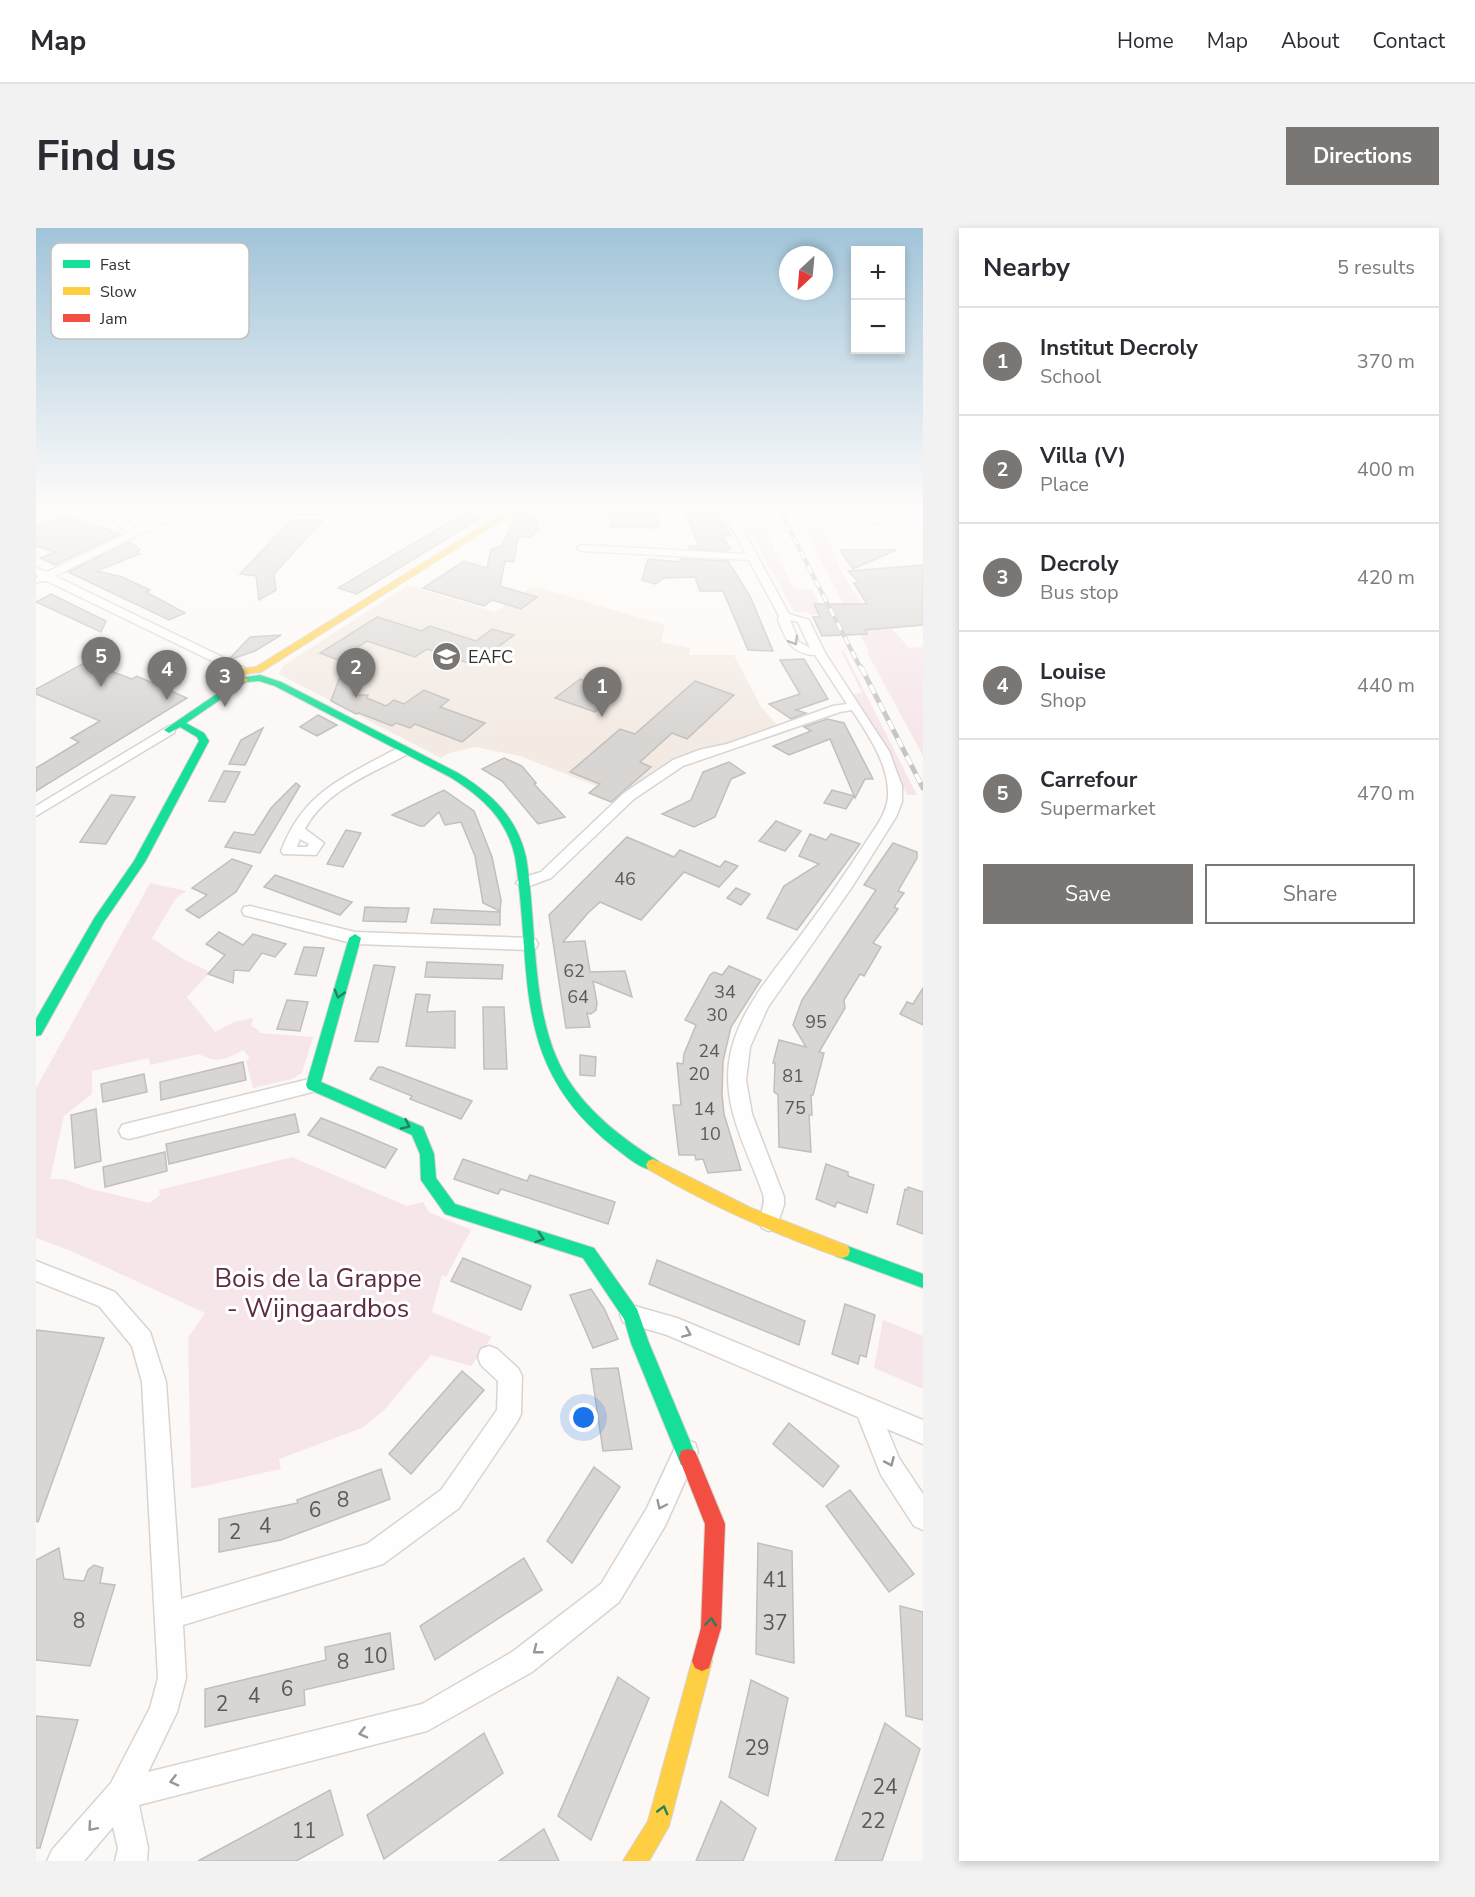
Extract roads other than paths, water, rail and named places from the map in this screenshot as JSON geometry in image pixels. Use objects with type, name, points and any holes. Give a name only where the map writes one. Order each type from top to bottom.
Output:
[{"type":"street","points":[[66,585],[242,676]]},
{"type":"street","points":[[36,812],[174,726],[242,676],[259,674],[397,585]]},
{"type":"street","points":[[769,585],[785,615],[784,620],[796,648],[818,652]]},
{"type":"street","points":[[769,1222],[774,1197],[750,1136],[739,1097],[737,1064],[745,1032],[765,999],[854,874],[896,802],[895,787],[888,765],[855,706],[818,652],[803,620],[785,615]]},
{"type":"street","points":[[259,674],[483,793],[514,831],[524,883],[540,1025],[551,1057],[568,1092],[590,1118],[655,1168],[692,1189],[769,1222],[923,1281]]},
{"type":"street","points":[[524,883],[546,875],[645,782],[664,769],[719,748],[730,747],[837,709],[855,706]]},
{"type":"street","points":[[36,1031],[99,920],[139,862],[204,741],[201,735],[174,726]]},
{"type":"street","points":[[297,830],[308,812],[324,796],[405,750]]},
{"type":"street","points":[[250,911],[355,938],[530,944]]},
{"type":"street","points":[[313,1085],[355,938]]},
{"type":"street","points":[[129,1131],[313,1085],[418,1131],[427,1154],[429,1180],[450,1209],[588,1254],[631,1315],[715,1524],[711,1628],[658,1826],[634,1861]]},
{"type":"street","points":[[36,1271],[107,1299],[142,1340],[154,1382],[172,1678],[163,1712],[122,1794],[63,1861]]},
{"type":"street","points":[[631,1315],[669,1325],[923,1432]]},
{"type":"street","points":[[169,1616],[374,1555],[450,1499],[509,1414],[510,1377],[489,1357]]},
{"type":"street","points":[[867,1408],[890,1466],[923,1517]]},
{"type":"street","points":[[122,1794],[427,1717],[522,1662],[610,1593],[656,1517],[686,1452]]},
{"type":"street","points":[[122,1794],[132,1848],[131,1861]]},
{"type":"railway","points":[[818,585],[861,669]]},
{"type":"railway","points":[[861,667],[923,788]]},
{"type":"place","name":"EAFC","points":[[447,657]]},
{"type":"place","name":"Carrefour","points":[[101,687]]},
{"type":"place","name":"Villa (V)","points":[[356,698]]},
{"type":"place","name":"Louise","points":[[167,700]]},
{"type":"place","name":"Decroly","points":[[225,707]]},
{"type":"place","name":"Institut Decroly","points":[[602,717]]},
{"type":"park label","name":"Bois de la Grappe - Wijngaardbos","points":[[318,1293]]}]
